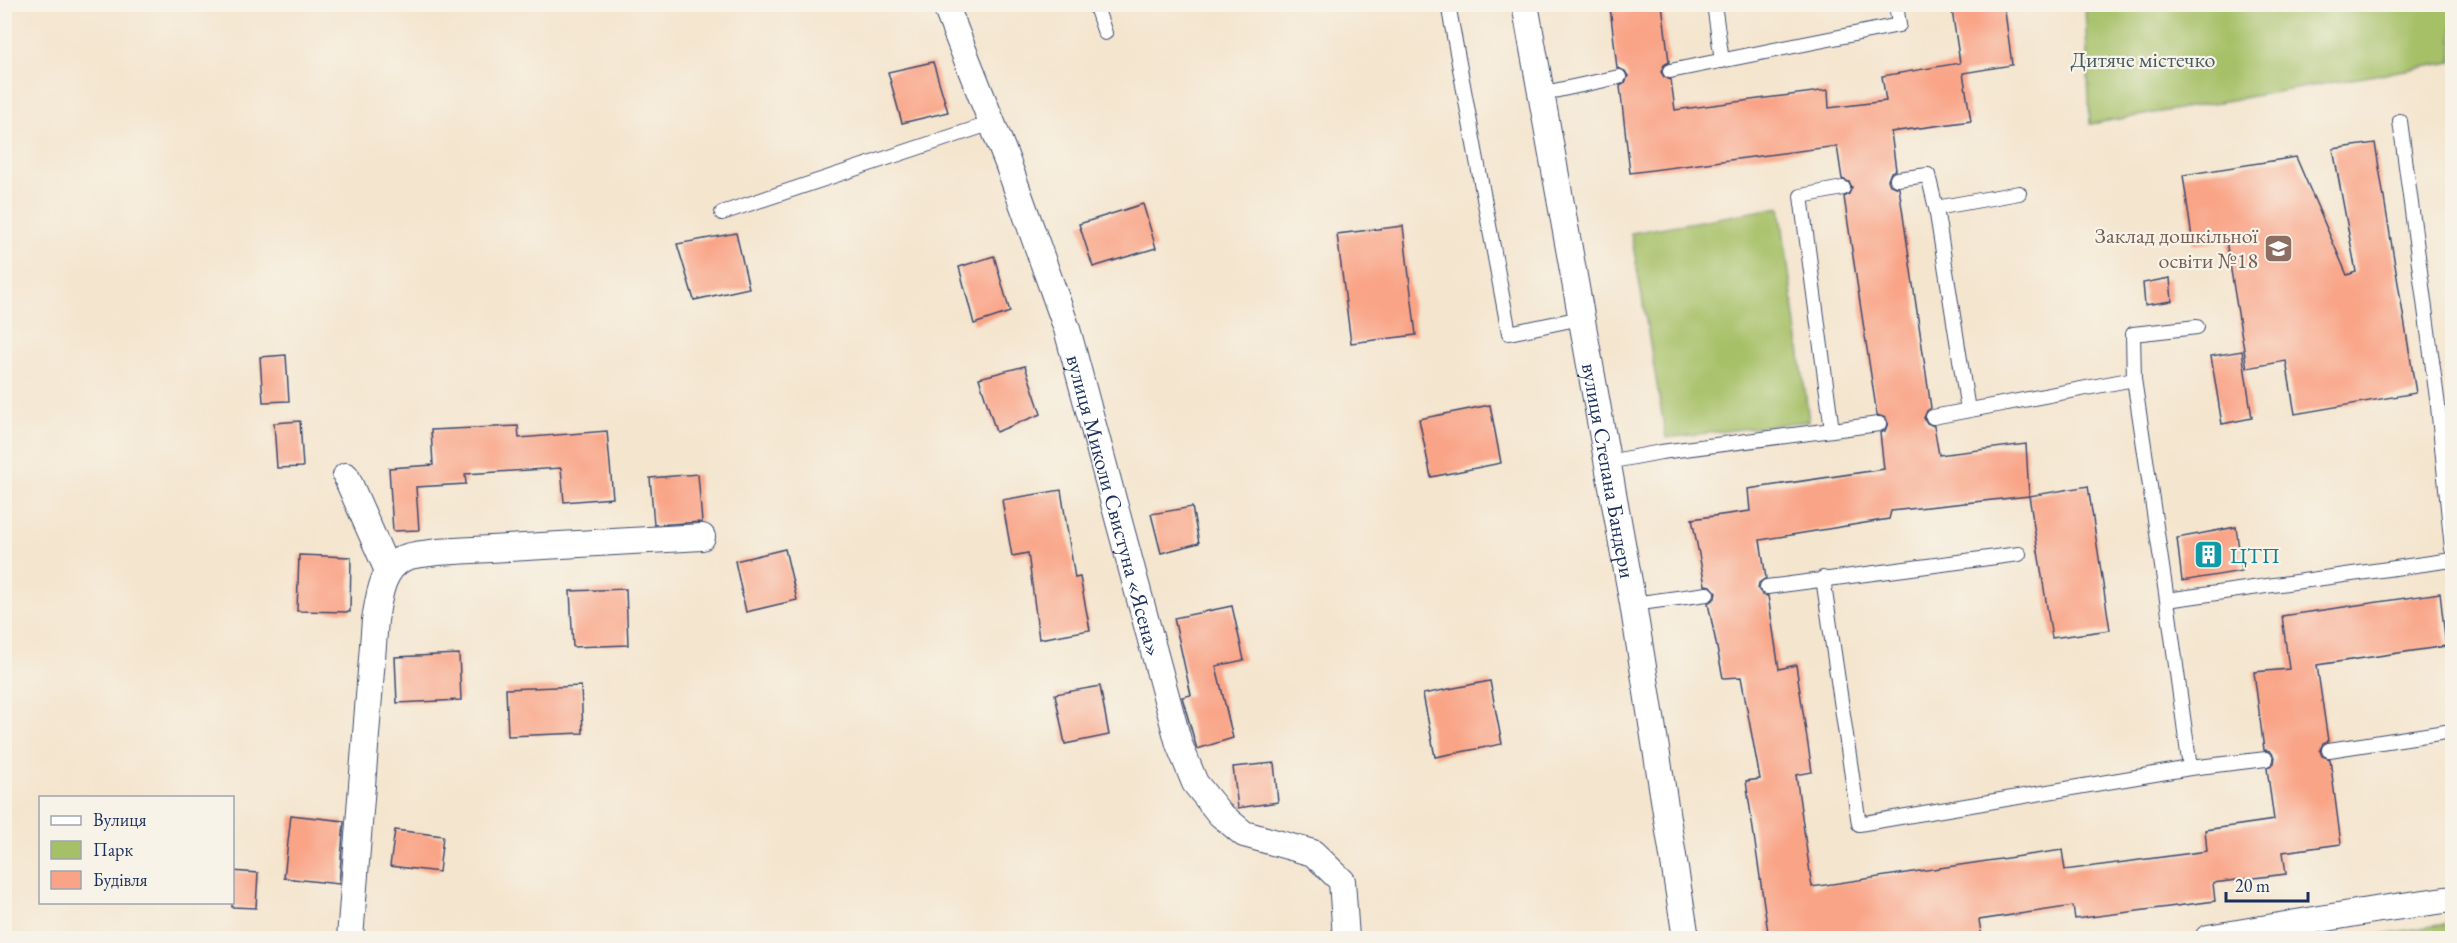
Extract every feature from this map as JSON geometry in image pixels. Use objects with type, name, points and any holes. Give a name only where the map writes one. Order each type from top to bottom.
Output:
[{"type":"street","name":"вулиця Миколи Свистуна «Ясена»","points":[[945,4],[992,123],[1066,329],[1179,744],[1195,783],[1220,814],[1244,834],[1313,853],[1342,881],[1346,939]]},
{"type":"street","name":"вулиця Степана Бандери","points":[[1525,4],[1633,604],[1686,939]]},
{"type":"street","points":[[346,476],[388,570]]},
{"type":"street","points":[[350,939],[375,620],[380,592],[388,570],[405,558],[437,552],[702,537]]},
{"type":"street","points":[[2208,939],[2452,899]]},
{"type":"lane","points":[[1095,4],[1105,33]]},
{"type":"lane","points":[[1448,4],[1509,333],[1581,318]]},
{"type":"lane","points":[[1714,4],[1722,61]]},
{"type":"lane","points":[[1670,71],[1899,25],[1896,4]]},
{"type":"lane","points":[[1540,94],[1619,78]]},
{"type":"lane","points":[[2400,121],[2438,406],[2452,549]]},
{"type":"lane","points":[[722,213],[992,123]]},
{"type":"lane","points":[[1898,179],[1928,175],[1936,208],[1968,410]]},
{"type":"lane","points":[[1832,430],[1801,196],[1843,188]]},
{"type":"lane","points":[[1936,208],[2019,193]]},
{"type":"lane","points":[[2190,768],[2134,379],[2133,334],[2197,327]]},
{"type":"lane","points":[[1933,417],[2134,379]]},
{"type":"lane","points":[[1608,462],[1661,452],[1879,424]]},
{"type":"lane","points":[[1767,586],[2019,554]]},
{"type":"lane","points":[[2167,600],[2452,560]]},
{"type":"lane","points":[[1823,578],[1859,824],[2190,768],[2265,759]]},
{"type":"lane","points":[[1633,604],[1707,594]]},
{"type":"lane","points":[[2329,750],[2452,731]]},
{"type":"green space","name":"Дитяче містечко","points":[[2085,5],[2452,5],[2452,62],[2090,124]]},
{"type":"green space","points":[[1780,207],[1809,421],[1666,438],[1631,233]]},
{"type":"green space","points":[[2452,923],[2452,938],[2359,938]]},
{"type":"building","points":[[1623,4],[1662,4],[1669,62],[1664,65],[1661,72],[1664,77],[1671,80],[1675,110],[1828,90],[1829,108],[1886,101],[1882,76],[1960,63],[1951,4],[2004,4],[2012,65],[1963,73],[1971,121],[1891,132],[1896,170],[1891,172],[1888,180],[1890,185],[1899,188],[1931,408],[1924,418],[1927,423],[1934,426],[1939,455],[2026,444],[2029,496],[1891,511],[1889,519],[1760,540],[1766,578],[1759,583],[1758,589],[1763,595],[1768,596],[1779,669],[1796,665],[1812,772],[1796,775],[1812,887],[2062,850],[2065,870],[2207,851],[2205,830],[2274,820],[2267,768],[2274,763],[2275,757],[2270,751],[2264,750],[2254,672],[2289,669],[2282,616],[2440,593],[2446,646],[2317,665],[2328,741],[2323,743],[2320,751],[2322,756],[2330,759],[2341,844],[2283,852],[2286,874],[2213,883],[2215,901],[2075,919],[2073,906],[1979,920],[1982,939],[1769,939],[1746,781],[1760,779],[1741,677],[1723,678],[1708,603],[1715,598],[1716,592],[1711,586],[1705,585],[1692,519],[1750,511],[1748,489],[1884,469],[1880,433],[1885,431],[1888,423],[1886,418],[1877,415],[1844,197],[1849,194],[1852,187],[1849,182],[1842,179],[1837,146],[1630,173],[1620,86],[1625,83],[1628,76],[1625,71],[1617,68],[1610,7]]},
{"type":"building","points":[[933,62],[948,112],[902,123],[888,72]]},
{"type":"building","name":"Заклад дошкільної освіти №18","points":[[2375,143],[2416,393],[2295,414],[2286,361],[2247,368],[2226,240],[2193,245],[2183,175],[2296,157],[2347,275],[2356,272],[2333,149]]},
{"type":"building","points":[[1143,204],[1156,248],[1093,267],[1079,224]]},
{"type":"building","points":[[1403,226],[1416,335],[1351,343],[1337,234]]},
{"type":"building","points":[[736,233],[749,288],[694,300],[677,244]]},
{"type":"building","points":[[994,256],[1010,312],[974,324],[959,267]]},
{"type":"building","points":[[2170,278],[2172,301],[2145,305],[2143,283]]},
{"type":"building","points":[[2242,351],[2252,418],[2222,424],[2211,356]]},
{"type":"building","points":[[286,355],[289,401],[263,402],[260,357]]},
{"type":"building","points":[[1025,366],[1041,414],[996,432],[979,378]]},
{"type":"building","points":[[1490,405],[1501,463],[1431,477],[1419,419]]},
{"type":"building","points":[[300,421],[303,467],[277,468],[274,423]]},
{"type":"building","points":[[518,426],[519,438],[607,431],[613,498],[564,502],[561,468],[465,474],[466,484],[416,487],[419,530],[393,531],[389,468],[433,465],[431,430]]},
{"type":"building","points":[[698,474],[702,522],[654,525],[650,478]]},
{"type":"building","points":[[2088,486],[2110,630],[2052,638],[2029,496]]},
{"type":"building","points":[[1061,490],[1075,578],[1080,577],[1090,630],[1039,639],[1028,553],[1012,556],[1002,500]]},
{"type":"building","points":[[1192,507],[1199,543],[1161,553],[1151,514]]},
{"type":"building","name":"ЦТП","points":[[2236,527],[2242,571],[2182,581],[2177,538]]},
{"type":"building","points":[[785,549],[797,600],[746,612],[735,561]]},
{"type":"building","points":[[299,555],[351,557],[350,612],[297,611]]},
{"type":"building","points":[[626,589],[628,645],[573,647],[570,591]]},
{"type":"building","points":[[1232,606],[1244,660],[1216,666],[1233,738],[1197,749],[1182,697],[1191,695],[1174,618]]},
{"type":"building","points":[[459,654],[461,700],[397,703],[395,657]]},
{"type":"building","points":[[1490,681],[1502,744],[1435,757],[1423,694]]},
{"type":"building","points":[[581,686],[583,733],[508,736],[506,689]]},
{"type":"building","points":[[1100,686],[1109,735],[1065,744],[1055,694]]},
{"type":"building","points":[[1274,763],[1278,802],[1238,808],[1233,767]]},
{"type":"building","points":[[291,815],[344,821],[339,884],[284,878]]},
{"type":"building","points":[[395,830],[443,836],[439,872],[390,866]]},
{"type":"building","points":[[234,871],[258,873],[256,908],[232,907],[234,904]]},
{"type":"place","name":"Заклад дошкільної освіти №18","points":[[2279,248]]},
{"type":"place","name":"ЦТП","points":[[2209,555]]}]
